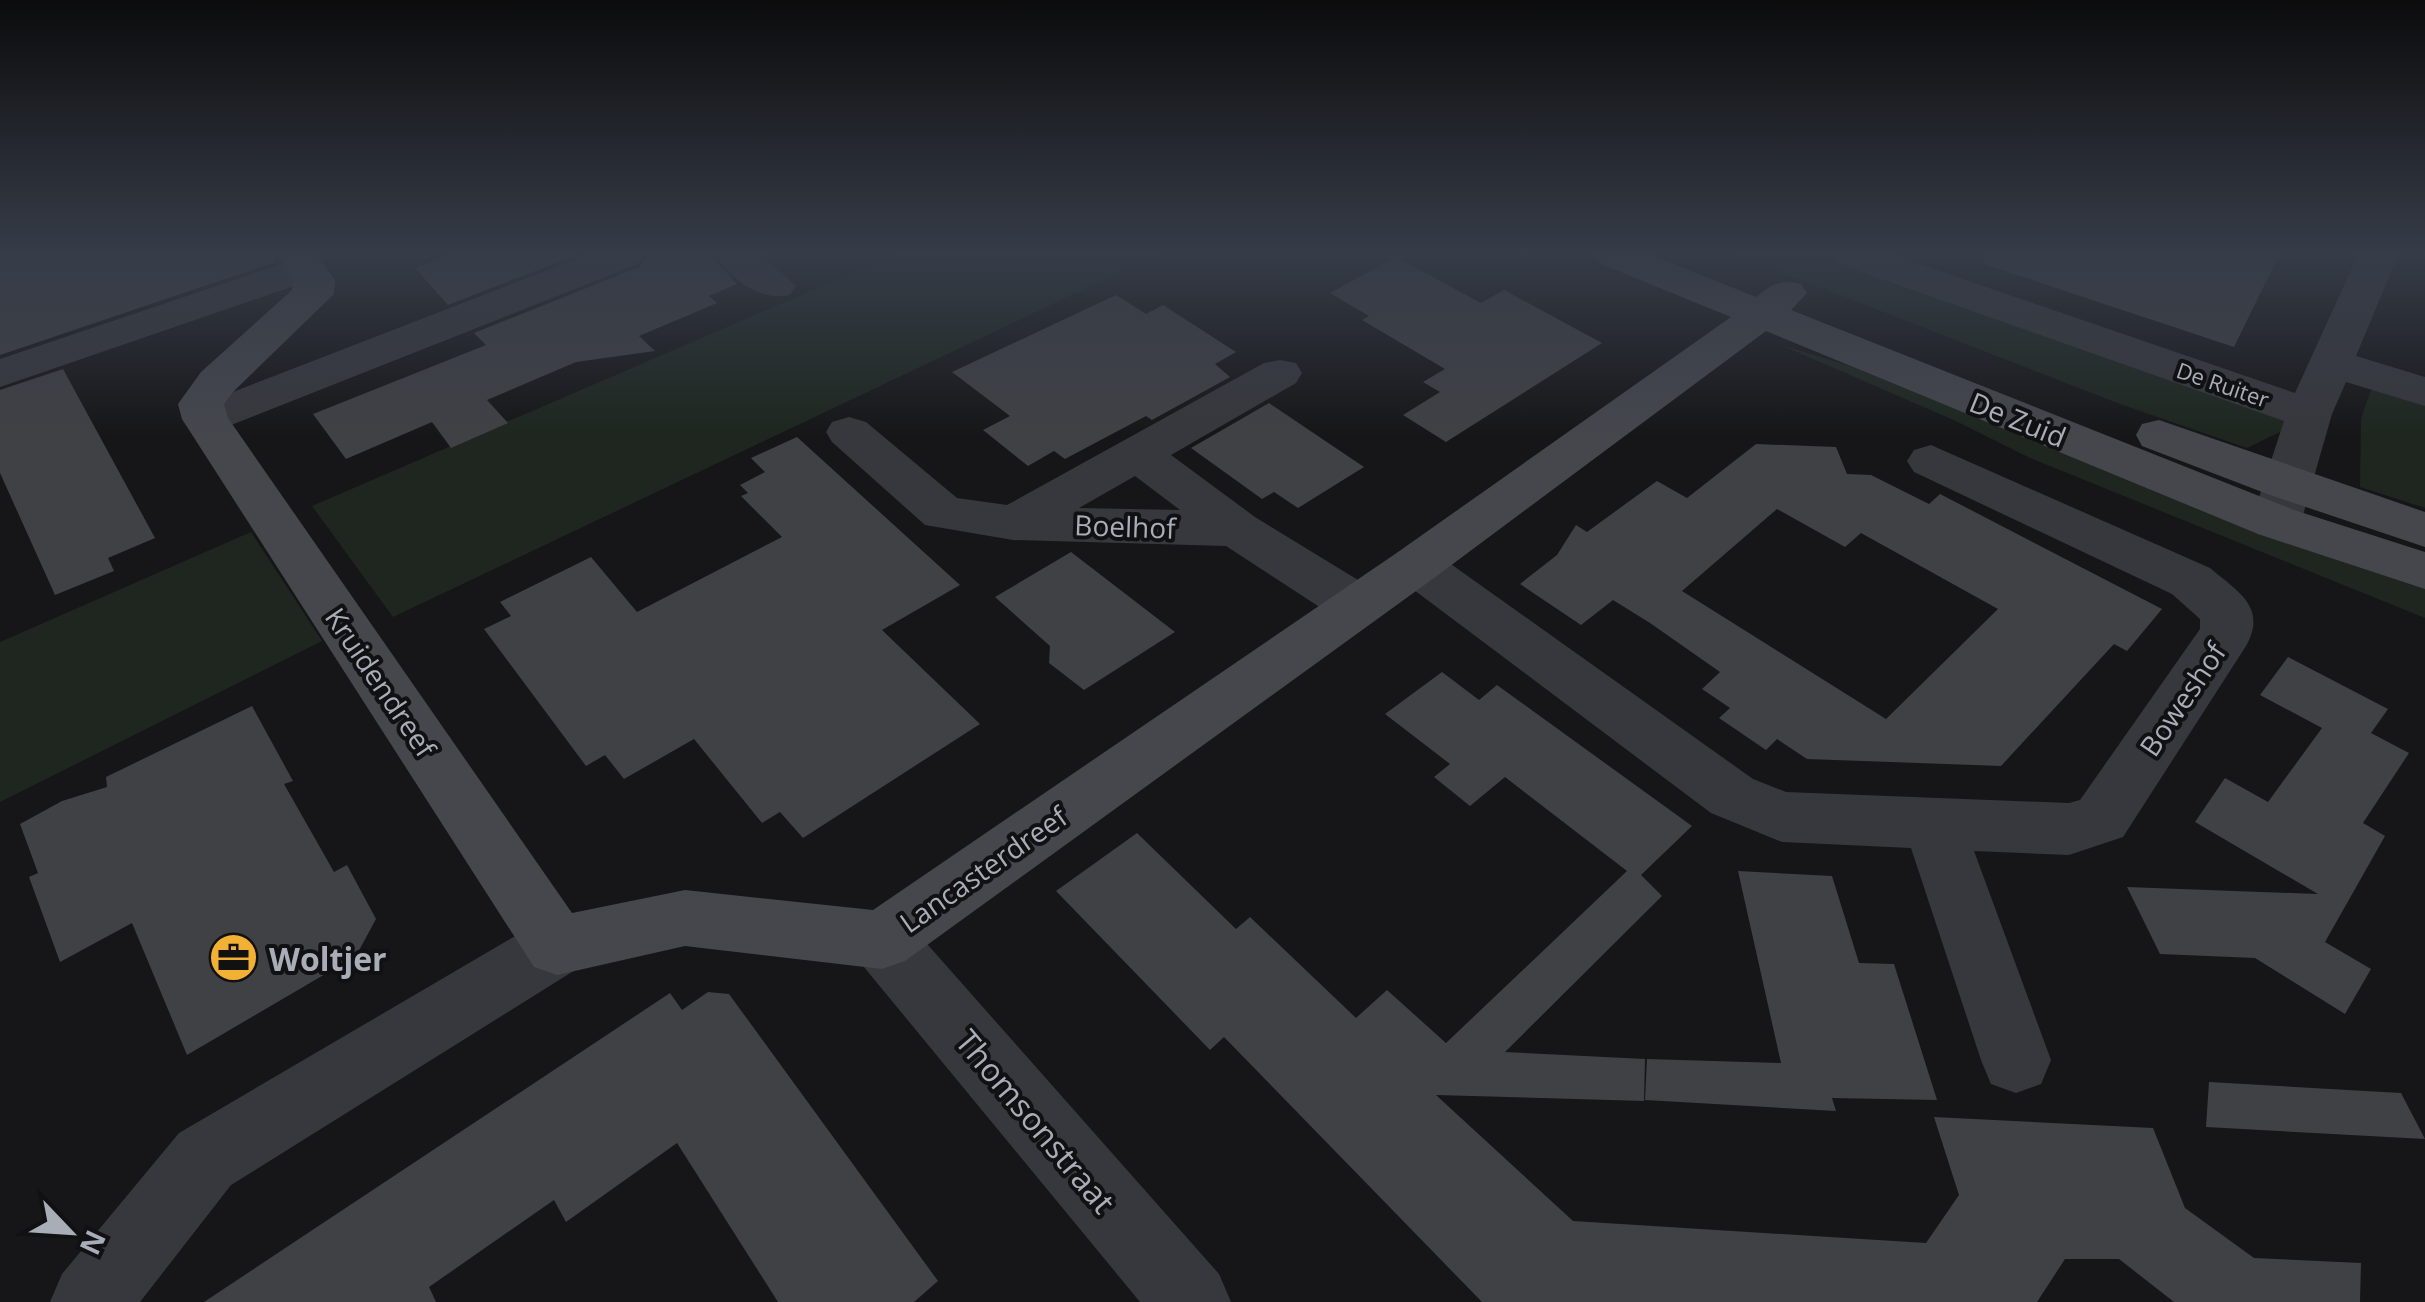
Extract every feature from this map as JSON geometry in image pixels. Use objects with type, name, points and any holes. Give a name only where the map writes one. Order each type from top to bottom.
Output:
[{"type":"street","points":[[0,374],[155,316]]},
{"type":"street","points":[[289,316],[217,382],[201,404],[206,419],[469,316]]},
{"type":"street","name":"Lancasterdreef","points":[[90,1302],[205,1159],[556,946],[684,918],[882,940],[1416,564],[1757,316]]},
{"type":"street","name":"De Zuid","points":[[1803,316],[2282,503],[2425,571]]},
{"type":"street","name":"De Ruiter","points":[[2027,316],[2309,414]]},
{"type":"street","points":[[2282,503],[2309,414],[2352,316]]},
{"type":"street","points":[[2332,363],[2425,392]]},
{"type":"street","name":"Boelhof","points":[[1013,524],[1280,374]]},
{"type":"street","name":"Kruidendreef","points":[[206,419],[556,946]]},
{"type":"street","name":"Boelhof","points":[[849,432],[943,513],[1013,524],[1236,529]]},
{"type":"street","name":"Boelhof","points":[[1138,454],[1236,529],[1357,606]]},
{"type":"street","name":"Boweshof","points":[[1416,564],[1732,796],[1782,817],[1934,820],[2069,830],[2101,819],[2227,632],[2227,612],[2191,581],[1931,461]]},
{"type":"street","name":"De Zuid","points":[[2282,503],[2425,530]]},
{"type":"street","points":[[1934,820],[2016,1060]]},
{"type":"street","name":"Thomsonstraat","points":[[882,940],[1191,1302]]},
{"type":"shaded area","points":[[753,316],[1028,316],[393,617],[312,506]]},
{"type":"shaded area","points":[[1893,316],[2009,316],[2287,415],[2282,431],[2247,448],[2120,404]]},
{"type":"shaded area","points":[[1781,345],[1850,366],[2000,427],[2425,584],[2425,618],[2030,458],[1958,422]]},
{"type":"shaded area","points":[[2373,384],[2425,400],[2425,508],[2360,487],[2361,419]]},
{"type":"shaded area","points":[[251,532],[322,641],[0,802],[0,642]]},
{"type":"building","points":[[0,316],[116,316],[0,355]]},
{"type":"building","points":[[517,316],[687,316],[639,336],[655,351],[576,362],[487,400],[508,423],[451,448],[432,422],[346,459],[313,414],[486,345],[474,333]]},
{"type":"building","points":[[1072,316],[1180,316],[1236,352],[1215,364],[1230,377],[1152,420],[1146,416],[1065,459],[1054,451],[1028,466],[983,430],[1010,416],[952,372]]},
{"type":"building","points":[[1369,316],[1552,316],[1602,343],[1446,442],[1403,415],[1440,392],[1423,382],[1445,369],[1362,320]]},
{"type":"building","points":[[2140,316],[2249,316],[2234,347]]},
{"type":"building","points":[[63,369],[155,538],[108,558],[114,571],[55,595],[0,473],[0,390]]},
{"type":"building","points":[[1269,403],[1364,467],[1298,508],[1274,492],[1262,499],[1191,448]]},
{"type":"building","points":[[797,437],[960,585],[882,630],[980,724],[803,838],[780,812],[762,823],[694,739],[624,779],[605,755],[586,766],[484,629],[511,616],[500,602],[591,557],[637,612],[782,537],[741,496],[748,493],[740,485],[765,472],[751,458]]},
{"type":"building","points":[[1756,444],[1836,447],[1847,474],[1871,475],[1929,504],[1940,494],[2162,609],[2127,651],[2114,644],[2001,766],[1807,759],[1777,739],[1766,750],[1719,718],[1730,708],[1702,689],[1720,672],[1650,623],[1613,600],[1581,625],[1520,584],[1557,555],[1576,525],[1587,532],[1657,481],[1687,498]],"holes":[[[1777,509],[1845,547],[1861,533],[1998,609],[1886,719],[1682,591]]]},
{"type":"building","points":[[1071,552],[1175,632],[1084,690],[1049,663],[1050,646],[995,597]]},
{"type":"building","points":[[2288,657],[2388,709],[2371,733],[2409,753],[2363,823],[2385,836],[2325,942],[2371,969],[2345,1014],[2255,958],[2160,954],[2127,887],[2318,894],[2195,822],[2225,778],[2268,802],[2322,728],[2260,695]]},
{"type":"building","points":[[1442,672],[1479,700],[1497,685],[1692,826],[1641,875],[1662,896],[1505,1052],[1645,1059],[1644,1101],[1436,1095],[1573,1221],[1926,1243],[1959,1195],[1934,1117],[2153,1128],[2185,1208],[2254,1258],[2361,1263],[2360,1302],[2174,1302],[2119,1259],[2065,1259],[2037,1302],[1482,1302],[1224,1037],[1210,1050],[1056,891],[1137,833],[1236,929],[1250,917],[1356,1018],[1387,990],[1446,1043],[1627,871],[1505,777],[1470,806],[1434,777],[1450,764],[1385,714]]},
{"type":"building","points":[[252,706],[293,781],[284,784],[334,872],[347,865],[376,919],[356,956],[187,1055],[132,923],[60,962],[29,877],[38,873],[20,824],[62,801],[107,787],[106,777]]},
{"type":"building","points":[[1738,871],[1832,876],[1859,963],[1894,964],[1937,1100],[1832,1098],[1836,1111],[1645,1100],[1647,1059],[1781,1063]]},
{"type":"building","points":[[708,992],[729,994],[938,1281],[914,1302],[778,1302],[677,1143],[566,1222],[554,1200],[429,1287],[436,1302],[204,1302],[670,993],[682,1010]]},
{"type":"building","points":[[2209,1082],[2401,1093],[2425,1139],[2206,1127]]},
{"type":"place","name":"Woltjer","points":[[234,958]]}]
